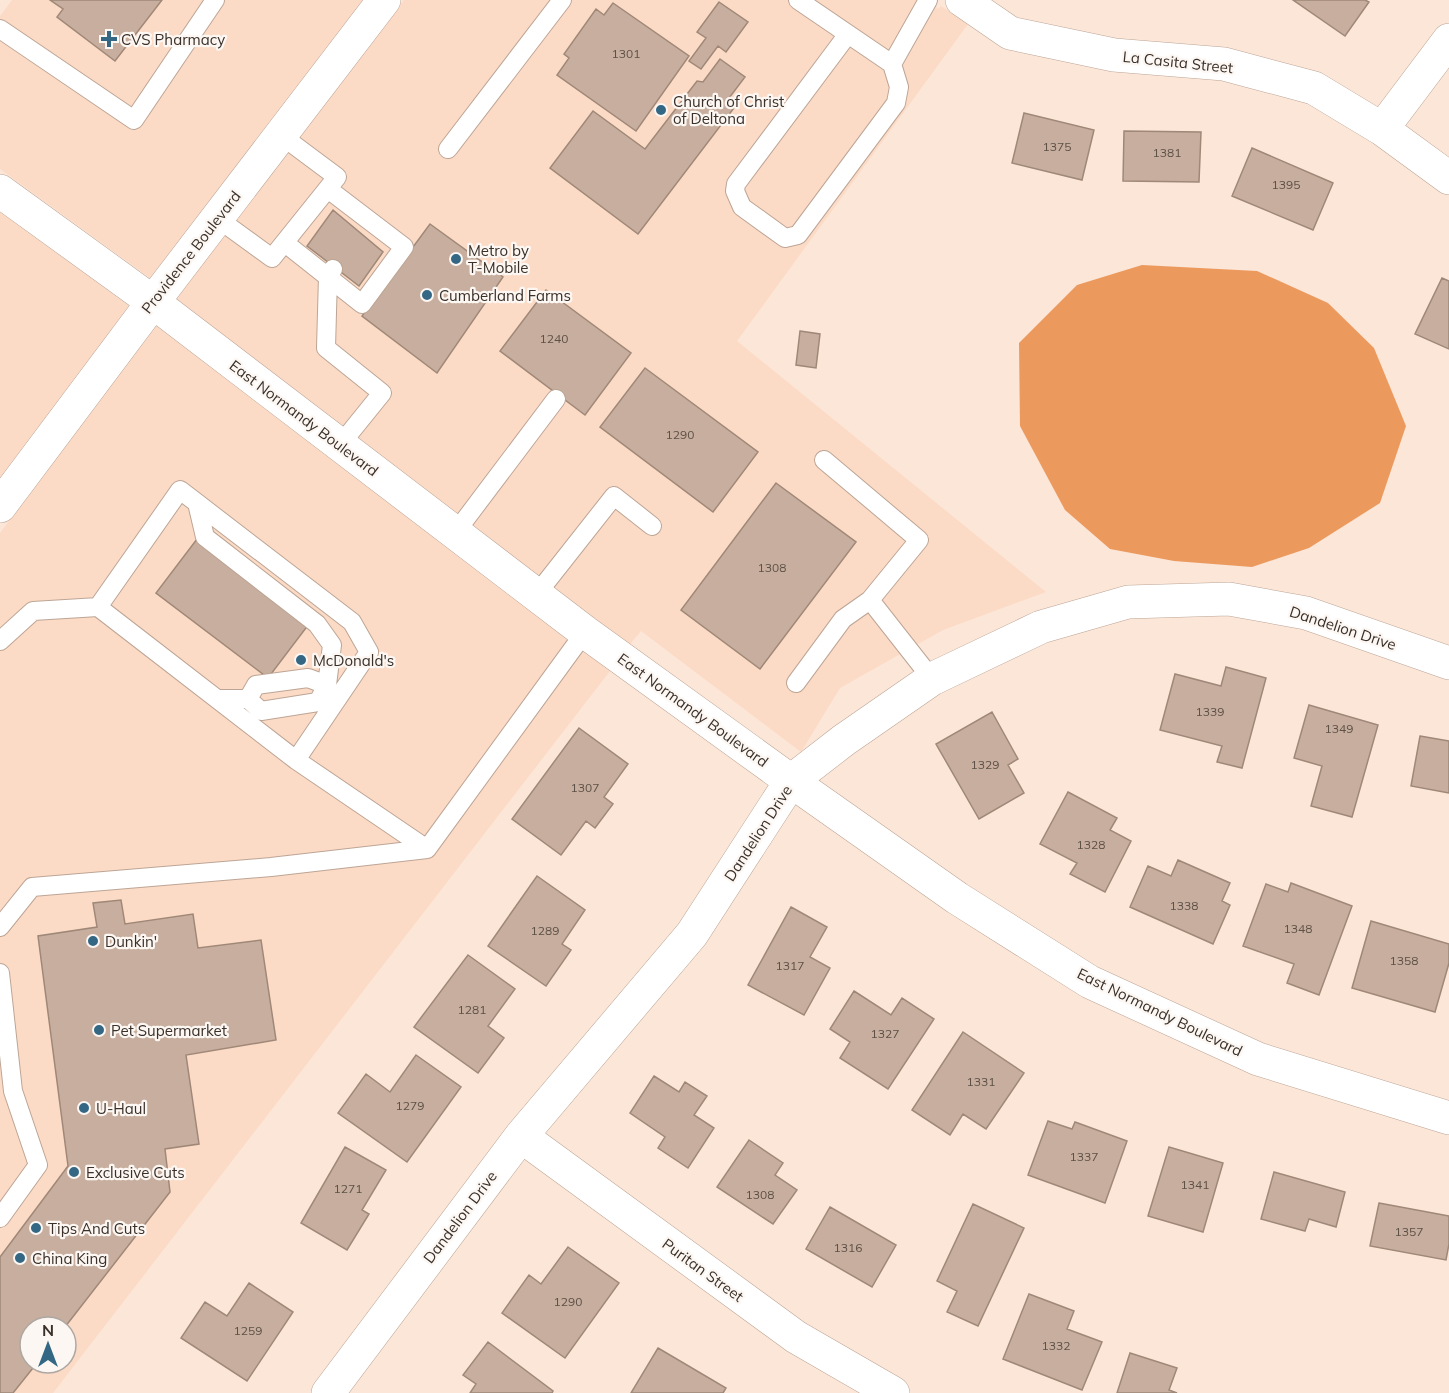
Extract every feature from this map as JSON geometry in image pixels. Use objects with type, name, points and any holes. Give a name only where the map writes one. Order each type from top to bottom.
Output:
[{"type":"street","name":"Providence Boulevard","points":[[0,506],[384,0]]},
{"type":"street","name":"La Casita Street","points":[[962,0],[1010,33],[1114,55],[1224,64],[1314,88],[1382,129],[1449,177]]},
{"type":"street","points":[[1382,129],[1449,40]]},
{"type":"street","name":"East Normandy Boulevard","points":[[0,190],[153,302],[585,632],[957,898],[1090,982],[1258,1059],[1449,1118]]},
{"type":"street","name":"Dandelion Drive","points":[[328,1393],[521,1136],[692,934],[791,781],[844,740],[932,679],[1041,627],[1128,602],[1229,599],[1306,613],[1449,663]]},
{"type":"street","name":"Puritan Street","points":[[521,1136],[796,1337],[893,1393]]},
{"type":"lane","points":[[0,29],[134,120],[215,0]]},
{"type":"lane","points":[[448,149],[562,0]]},
{"type":"lane","points":[[798,0],[848,34],[892,64],[899,87],[896,103],[798,236],[785,238],[742,207],[735,191],[736,184],[848,34]]},
{"type":"lane","points":[[892,64],[928,0]]},
{"type":"lane","points":[[217,218],[272,258],[328,189],[337,177],[282,136]]},
{"type":"lane","points":[[285,243],[331,271],[362,304],[404,247],[365,227],[328,189]]},
{"type":"lane","points":[[331,271],[326,348],[382,393],[340,445]]},
{"type":"lane","points":[[455,533],[556,399]]},
{"type":"lane","points":[[796,683],[843,619],[870,600],[918,540],[824,460]]},
{"type":"lane","points":[[98,607],[180,490],[197,502],[352,622],[369,652],[297,760]]},
{"type":"lane","points":[[536,595],[614,496],[652,526]]},
{"type":"lane","points":[[197,502],[205,537],[317,624],[332,645],[327,685],[318,702],[261,711],[248,699],[219,699]]},
{"type":"lane","points":[[870,600],[932,679]]},
{"type":"lane","points":[[0,641],[33,611],[98,607],[297,760],[427,849]]},
{"type":"lane","points":[[0,927],[32,887],[271,867],[427,849],[585,632]]},
{"type":"lane","points":[[248,699],[256,685],[308,678],[327,685]]},
{"type":"lane","points":[[0,973],[7,1087],[38,1165],[0,1218]]},
{"type":"shaded area","points":[[12,0],[363,0],[150,278],[0,169],[0,16]]},
{"type":"shaded area","points":[[404,0],[930,0],[938,9],[941,6],[968,24],[737,341],[1046,592],[943,630],[840,688],[801,752],[641,631],[630,644],[176,299]]},
{"type":"shaded area","points":[[0,211],[129,306],[0,478]]},
{"type":"shaded area","points":[[1142,265],[1257,271],[1328,303],[1374,348],[1406,426],[1380,503],[1309,548],[1252,567],[1174,561],[1110,549],[1065,510],[1020,426],[1019,343],[1077,285]]},
{"type":"shaded area","points":[[155,325],[610,671],[78,1361],[78,1315],[18,1315],[18,1375],[67,1375],[53,1393],[0,1393],[0,533]]},
{"type":"building","name":"CVS Pharmacy","points":[[50,0],[162,0],[115,61],[57,17],[63,9]]},
{"type":"building","points":[[1293,0],[1365,0],[1369,2],[1345,36]]},
{"type":"building","points":[[719,2],[748,22],[726,52],[718,46],[701,69],[689,61],[706,38],[697,32]]},
{"type":"building","points":[[613,3],[689,56],[636,131],[557,75],[569,58],[564,54],[596,9],[604,15]]},
{"type":"building","points":[[720,59],[745,77],[726,102],[734,108],[638,234],[550,168],[593,111],[645,149],[697,81],[703,82]]},
{"type":"building","points":[[1024,113],[1094,130],[1082,180],[1012,163]]},
{"type":"building","points":[[1124,131],[1201,132],[1199,182],[1123,181]]},
{"type":"building","points":[[1252,148],[1333,183],[1313,230],[1232,196]]},
{"type":"building","points":[[333,210],[383,252],[359,286],[307,246]]},
{"type":"building","points":[[430,224],[503,277],[437,373],[362,316]]},
{"type":"building","points":[[1442,278],[1449,281],[1449,349],[1415,334]]},
{"type":"building","points":[[546,290],[631,353],[585,415],[500,351]]},
{"type":"building","points":[[800,331],[820,334],[816,368],[796,365]]},
{"type":"building","points":[[645,368],[758,452],[713,512],[600,427]]},
{"type":"building","points":[[776,483],[856,542],[760,669],[681,610]]},
{"type":"building","points":[[197,539],[309,624],[268,678],[156,593]]},
{"type":"building","points":[[1226,667],[1266,678],[1242,768],[1217,762],[1222,746],[1160,730],[1175,674],[1221,686]]},
{"type":"building","points":[[1309,705],[1378,725],[1352,817],[1311,806],[1322,766],[1294,758]]},
{"type":"building","points":[[992,712],[1018,759],[1008,765],[1024,793],[979,819],[936,744]]},
{"type":"building","points":[[579,728],[628,764],[604,797],[613,804],[595,828],[586,821],[561,855],[512,819]]},
{"type":"building","points":[[1420,736],[1449,741],[1449,793],[1411,786]]},
{"type":"building","points":[[1068,792],[1117,818],[1110,830],[1131,841],[1105,892],[1070,874],[1077,863],[1040,844]]},
{"type":"building","points":[[1178,860],[1230,883],[1222,901],[1230,905],[1213,944],[1130,907],[1148,866],[1171,876]]},
{"type":"building","points":[[537,876],[585,910],[562,944],[571,950],[546,986],[488,946]]},
{"type":"building","points":[[1291,883],[1352,906],[1319,995],[1287,983],[1294,964],[1243,946],[1266,884],[1288,892]]},
{"type":"building","points":[[121,900],[125,924],[193,914],[198,948],[261,940],[276,1040],[186,1055],[199,1144],[165,1149],[170,1192],[74,1315],[18,1315],[18,1375],[27,1375],[13,1393],[0,1393],[0,1257],[68,1166],[38,936],[97,927],[93,903]]},
{"type":"building","points":[[791,907],[827,927],[810,957],[830,968],[804,1015],[748,985]]},
{"type":"building","points":[[1371,921],[1449,944],[1449,963],[1435,1012],[1352,988]]},
{"type":"building","points":[[468,955],[515,989],[488,1026],[504,1038],[478,1073],[414,1027]]},
{"type":"building","points":[[854,991],[891,1015],[902,998],[934,1019],[888,1089],[840,1058],[850,1042],[830,1029]]},
{"type":"building","points":[[963,1032],[1024,1073],[986,1129],[963,1114],[950,1135],[912,1110]]},
{"type":"building","points":[[416,1055],[461,1087],[407,1162],[338,1113],[366,1074],[390,1092]]},
{"type":"building","points":[[654,1076],[679,1092],[685,1082],[707,1096],[694,1115],[714,1128],[688,1168],[658,1148],[665,1137],[630,1113]]},
{"type":"building","points":[[1048,1121],[1072,1129],[1075,1122],[1127,1141],[1105,1203],[1028,1175]]},
{"type":"building","points":[[749,1140],[783,1163],[775,1175],[797,1190],[773,1224],[717,1187]]},
{"type":"building","points":[[345,1147],[386,1170],[362,1210],[369,1214],[347,1250],[301,1223]]},
{"type":"building","points":[[1169,1147],[1223,1163],[1203,1232],[1148,1216]]},
{"type":"building","points":[[1274,1172],[1345,1192],[1336,1227],[1309,1219],[1305,1231],[1261,1219]]},
{"type":"building","points":[[1379,1203],[1449,1216],[1449,1244],[1446,1260],[1370,1246]]},
{"type":"building","points":[[973,1204],[1024,1228],[978,1326],[947,1312],[957,1291],[937,1281]]},
{"type":"building","points":[[830,1207],[896,1245],[872,1287],[806,1249]]},
{"type":"building","points":[[568,1247],[619,1283],[565,1358],[502,1313],[529,1275],[541,1284]]},
{"type":"building","points":[[249,1283],[293,1312],[247,1381],[181,1338],[205,1302],[227,1316]]},
{"type":"building","points":[[1029,1294],[1074,1311],[1067,1329],[1102,1342],[1082,1390],[1003,1359]]},
{"type":"building","points":[[488,1342],[553,1391],[552,1393],[470,1393],[476,1384],[463,1375]]},
{"type":"building","points":[[658,1348],[726,1388],[723,1393],[631,1393]]},
{"type":"building","points":[[1130,1353],[1177,1368],[1169,1390],[1177,1393],[1117,1393]]},
{"type":"place","name":"CVS Pharmacy","points":[[109,39]]},
{"type":"place","name":"Church of Christ of Deltona","points":[[661,110]]},
{"type":"place","name":"Metro by T-Mobile","points":[[456,259]]},
{"type":"place","name":"Cumberland Farms","points":[[427,295]]},
{"type":"place","name":"McDonald's","points":[[301,660]]},
{"type":"place","name":"Dunkin'","points":[[93,941]]},
{"type":"place","name":"Pet Supermarket","points":[[99,1030]]},
{"type":"place","name":"U-Haul","points":[[84,1108]]},
{"type":"place","name":"Exclusive Cuts","points":[[74,1172]]},
{"type":"place","name":"Tips And Cuts","points":[[36,1228]]},
{"type":"place","name":"China King","points":[[20,1258]]}]
